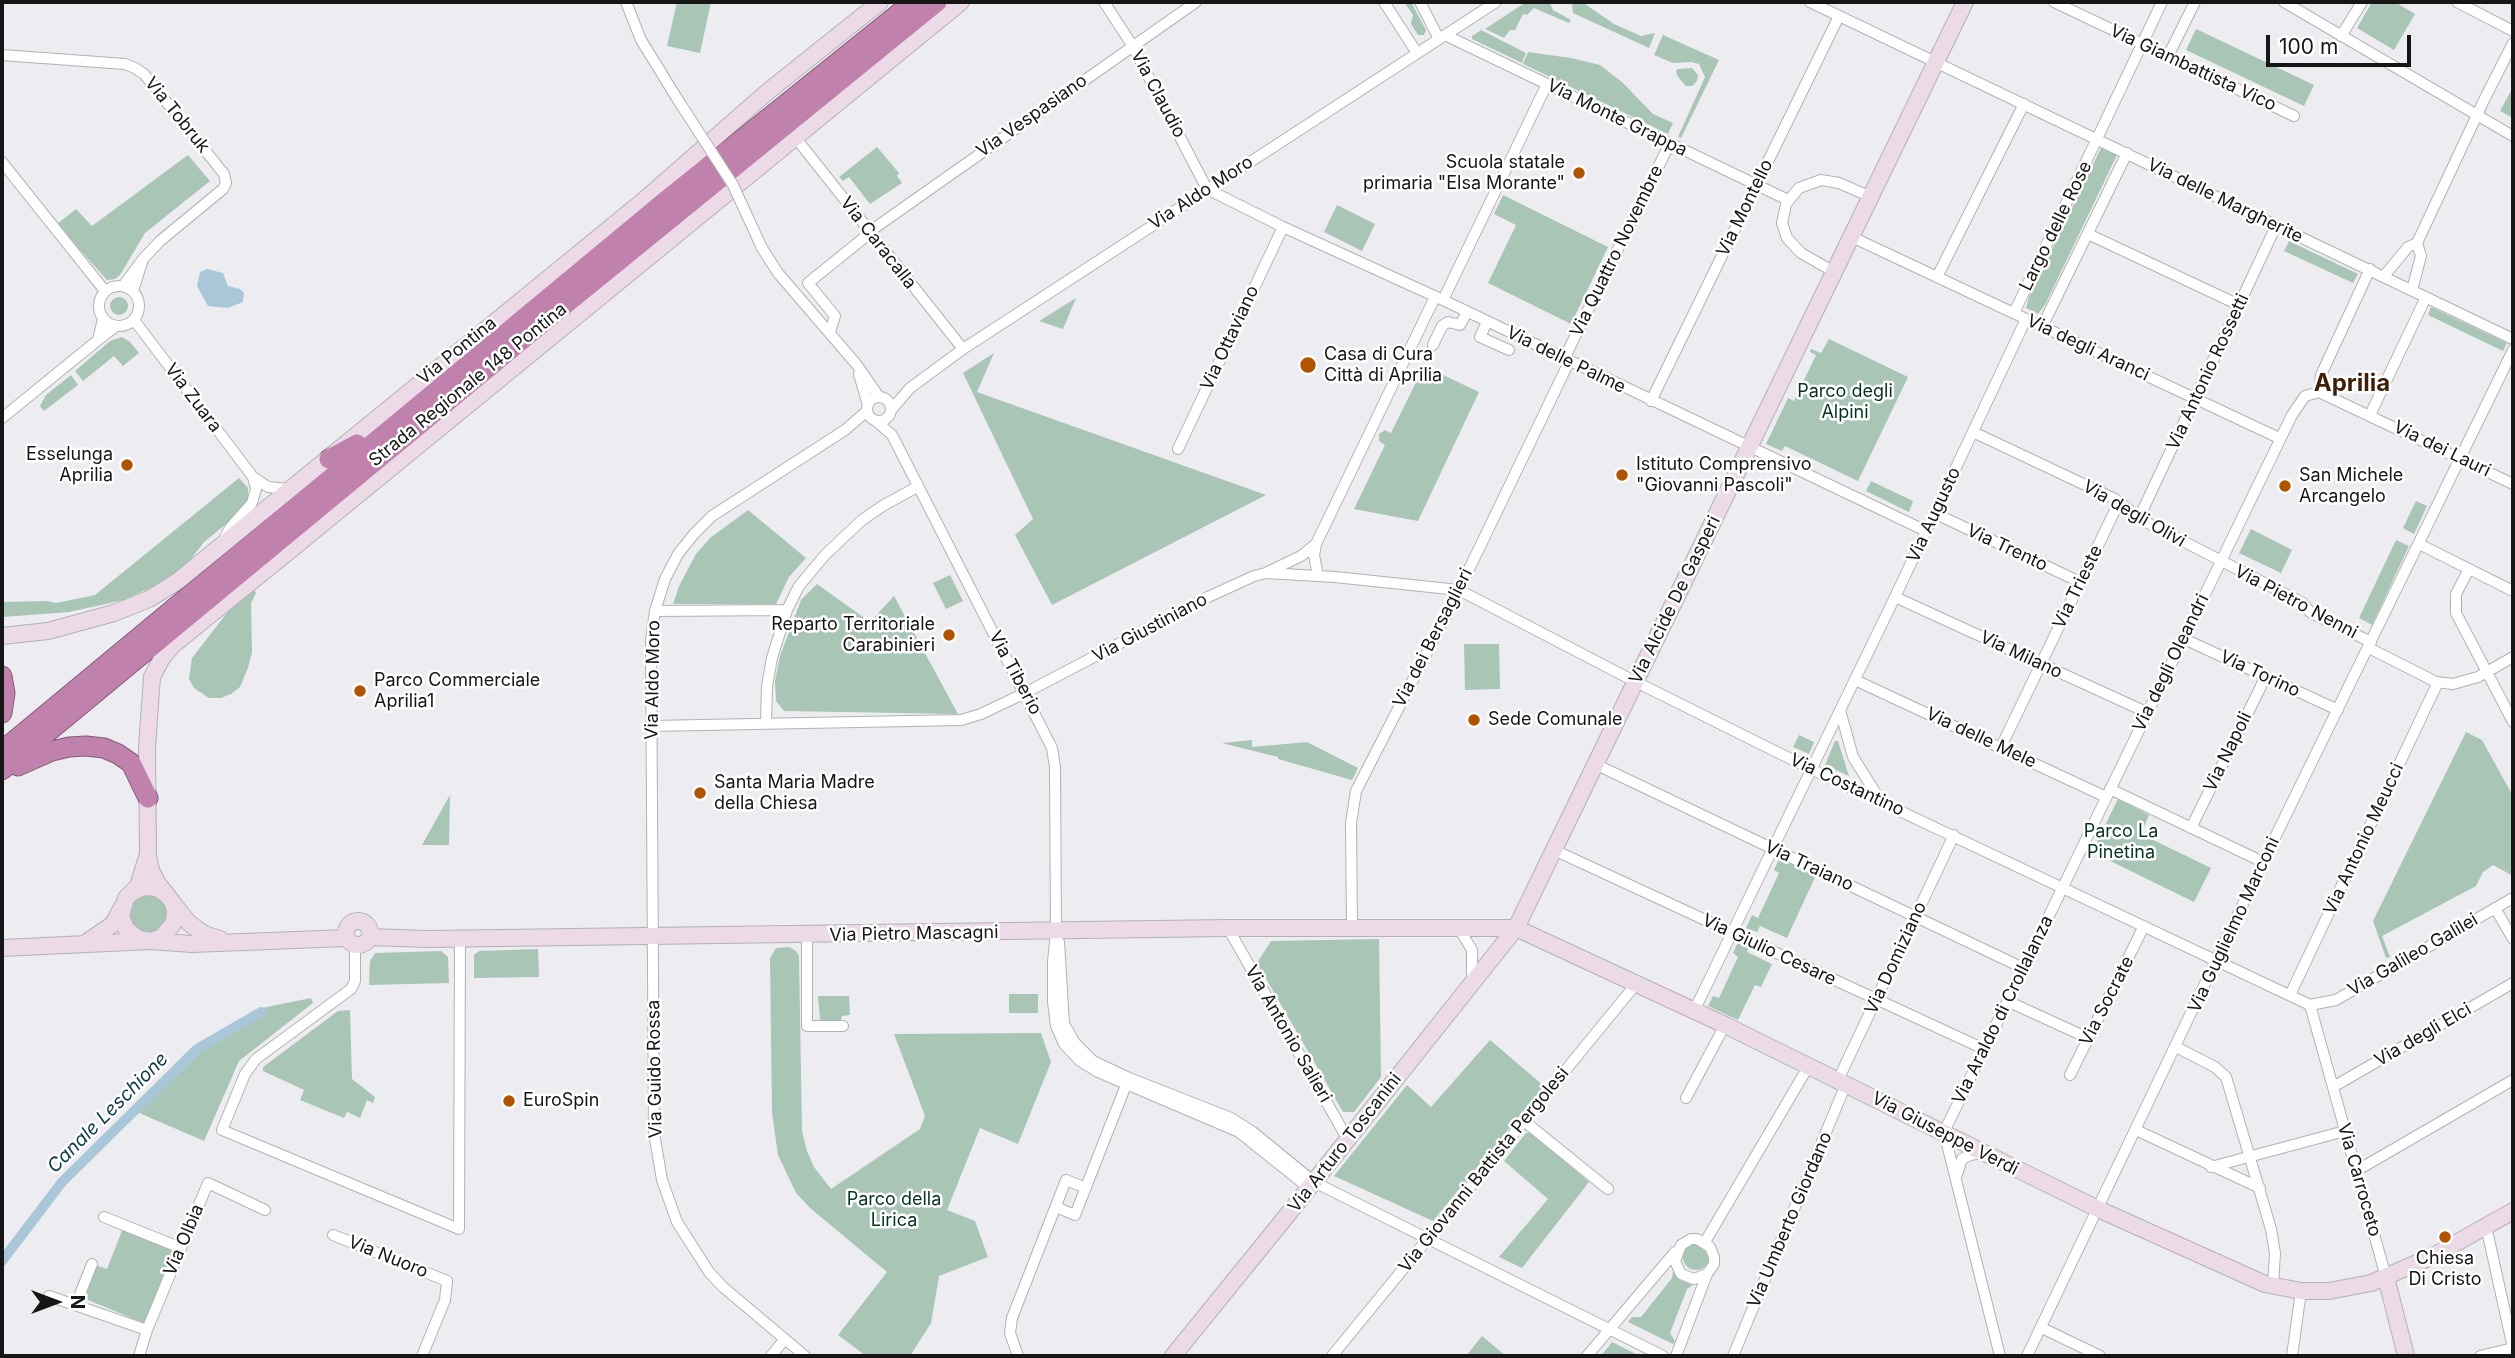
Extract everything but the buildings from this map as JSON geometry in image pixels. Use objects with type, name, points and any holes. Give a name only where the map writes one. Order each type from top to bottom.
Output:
[{"type":"highway","name":"Strada Regionale 148 Pontina","points":[[2,751],[664,202],[913,2]]},
{"type":"highway","name":"Strada Regionale 148 Pontina","points":[[2,770],[937,2]]},
{"type":"highway","points":[[329,459],[392,426]]},
{"type":"highway","points":[[278,557],[310,515]]},
{"type":"highway","points":[[2,676],[5,693],[2,713]]},
{"type":"highway","points":[[2,776],[52,751],[86,746],[104,748],[131,763],[148,798]]},
{"type":"street","points":[[626,2],[646,49],[739,195],[762,248],[778,273],[830,332],[881,397],[889,402],[891,412]]},
{"type":"street","name":"Via Pontina","points":[[2,636],[58,629],[126,609],[169,587],[643,201],[766,93],[880,2]]},
{"type":"street","points":[[85,943],[113,924],[138,886],[148,855],[149,701],[156,668],[173,645],[961,2]]},
{"type":"street","name":"Via Claudio","points":[[1104,2],[1132,45],[1207,189]]},
{"type":"street","name":"Via Vespasiano","points":[[830,332],[835,316],[808,283],[869,232],[1196,2]]},
{"type":"street","points":[[1384,2],[1417,54]]},
{"type":"street","points":[[1420,2],[1442,37]]},
{"type":"street","name":"Via Aldo Moro","points":[[871,414],[884,421],[909,388],[963,349],[1496,2]]},
{"type":"street","name":"Via delle Margherite","points":[[1810,2],[2513,339]]},
{"type":"street","name":"Via Alcide De Gasperi","points":[[1516,928],[1634,681],[1836,273],[1965,2]]},
{"type":"street","name":"Via Giambattista Vico","points":[[2054,2],[2294,116]]},
{"type":"street","name":"Largo delle Rose","points":[[2014,313],[2162,2]]},
{"type":"street","points":[[2168,57],[2195,2]]},
{"type":"street","points":[[2284,2],[2513,136]]},
{"type":"street","points":[[2341,36],[2362,2]]},
{"type":"street","points":[[2457,2],[2513,31]]},
{"type":"street","name":"Via Montello","points":[[1651,401],[1839,16]]},
{"type":"street","name":"Via Monte Grappa","points":[[1442,37],[1547,84],[1788,200]]},
{"type":"street","points":[[2384,276],[2408,247],[2417,243],[2513,43]]},
{"type":"street","name":"Via Tobruk","points":[[2,55],[125,64],[135,68],[144,75],[224,174],[226,183],[223,189],[160,241],[143,259],[128,288]]},
{"type":"street","points":[[1318,576],[1314,555],[1316,544],[1547,84]]},
{"type":"street","points":[[1937,277],[2024,104]]},
{"type":"street","name":"Via Caracalla","points":[[794,137],[963,349]]},
{"type":"street","name":"Via Quattro Novembre","points":[[1564,360],[1670,144]]},
{"type":"street","name":"Largo delle Rose","points":[[2042,327],[2127,153]]},
{"type":"street","points":[[2,162],[105,291]]},
{"type":"street","points":[[1836,273],[1801,253],[1787,238],[1782,219],[1788,200],[1799,188],[1821,180],[1839,183],[1871,197]]},
{"type":"street","name":"Via delle Palme","points":[[1207,189],[1926,531]]},
{"type":"street","name":"Via Antonio Rossetti","points":[[2139,518],[2276,226]]},
{"type":"street","name":"Via Ottaviano","points":[[1178,449],[1283,227]]},
{"type":"street","points":[[2088,234],[2239,305]]},
{"type":"street","name":"Via degli Aranci","points":[[1852,237],[2279,438]]},
{"type":"street","points":[[2412,290],[2421,256],[2417,243]]},
{"type":"street","points":[[2319,392],[2321,375],[2370,269]]},
{"type":"street","points":[[2,418],[116,326],[134,320],[139,302],[128,288],[117,286],[105,291],[99,302],[103,319],[116,326]]},
{"type":"street","points":[[2370,415],[2426,297]]},
{"type":"street","points":[[1433,345],[1442,326],[1448,322],[1460,325],[1466,312]]},
{"type":"street","points":[[98,340],[103,319]]},
{"type":"street","name":"Via Augusto","points":[[1694,1011],[1895,597],[2026,319]]},
{"type":"street","name":"Via Zuara","points":[[134,320],[253,477]]},
{"type":"street","points":[[1487,322],[1480,337],[1509,350]]},
{"type":"street","name":"Via Guglielmo Marconi","points":[[2027,1356],[2263,862],[2513,350]]},
{"type":"street","name":"Via dei Bersaglieri","points":[[1352,927],[1351,823],[1356,791],[1460,590],[1564,360]]},
{"type":"street","points":[[857,365],[871,414]]},
{"type":"street","name":"Via Aldo Moro","points":[[871,414],[872,399],[909,388]]},
{"type":"street","name":"Via dei Lauri","points":[[2319,392],[2513,484]]},
{"type":"street","name":"Via degli Oleandri","points":[[2062,887],[2279,438],[2305,396],[2319,392]]},
{"type":"street","name":"Via Tiberio","points":[[891,412],[892,435]]},
{"type":"street","name":"Via Aldo Moro","points":[[654,937],[650,650],[655,611],[665,579],[678,554],[712,516],[871,414]]},
{"type":"street","name":"Via Tiberio","points":[[871,414],[892,435],[1048,737],[1054,754],[1056,932],[1061,955],[1062,1010],[1066,1030],[1087,1056],[1128,1081],[1238,1132],[1312,1185],[1428,1238],[1663,1356]]},
{"type":"street","name":"Via degli Olivi","points":[[1973,432],[2119,502],[2139,518],[2220,561]]},
{"type":"street","points":[[253,477],[274,489],[292,489]]},
{"type":"street","points":[[222,544],[230,528],[253,500],[256,489],[253,477]]},
{"type":"street","points":[[766,723],[769,672],[787,610],[807,575],[852,529],[878,508],[917,487]]},
{"type":"street","name":"Via Trieste","points":[[2001,747],[2119,502]]},
{"type":"street","name":"Via Trento","points":[[1934,513],[2080,582]]},
{"type":"street","points":[[1266,573],[1301,556],[1316,544]]},
{"type":"street","points":[[2419,544],[2513,591]]},
{"type":"street","name":"Via Pietro Nenni","points":[[2220,561],[2304,603],[2310,612],[2438,682]]},
{"type":"street","points":[[2469,569],[2456,594],[2456,610],[2513,722]]},
{"type":"street","name":"Via Giustiniano","points":[[651,726],[957,721],[981,714],[1025,693],[1208,597],[1266,573],[1460,590],[1634,681]]},
{"type":"street","name":"Via Milano","points":[[1895,597],[2146,712]]},
{"type":"street","points":[[655,611],[787,610]]},
{"type":"street","name":"Via Torino","points":[[2182,638],[2338,710]]},
{"type":"street","points":[[2438,682],[2459,683],[2487,673],[2513,657]]},
{"type":"street","name":"Via Napoli","points":[[2191,828],[2266,676]]},
{"type":"street","name":"Via delle Mele","points":[[1855,680],[2263,862]]},
{"type":"street","name":"Via Costantino","points":[[1634,681],[1811,769],[2310,1005]]},
{"type":"street","name":"Via Antonio Meucci","points":[[2290,995],[2438,682]]},
{"type":"street","points":[[1840,710],[1853,757],[1882,802]]},
{"type":"street","name":"Via Traiano","points":[[1595,764],[2023,968]]},
{"type":"street","name":"Via Domiziano","points":[[1842,1082],[1876,999],[1954,835]]},
{"type":"street","name":"Via Giulio Cesare","points":[[1554,850],[1984,1049]]},
{"type":"street","name":"Via Pietro Mascagni","points":[[148,855],[158,884],[189,923],[204,934],[229,942]]},
{"type":"street","points":[[132,892],[144,887],[156,888],[170,899],[175,913],[173,923],[167,932],[151,940]]},
{"type":"street","name":"Via Araldo di Crollalanza","points":[[1944,1132],[2062,887]]},
{"type":"street","name":"Via Galileo Galilei","points":[[2310,1005],[2336,1000],[2513,898]]},
{"type":"street","name":"Via Pietro Mascagni","points":[[122,907],[121,916],[126,929],[139,939],[192,944],[1228,928],[1516,928]]},
{"type":"street","points":[[2495,908],[2513,940]]},
{"type":"street","points":[[1458,926],[1472,950],[1472,982]]},
{"type":"street","name":"Via Socrate","points":[[2070,1075],[2144,926]]},
{"type":"street","name":"Via Antonio Salieri","points":[[1228,928],[1348,1140]]},
{"type":"street","name":"Via Arturo Toscanini","points":[[1172,1356],[1516,928]]},
{"type":"street","name":"Via Giuseppe Verdi","points":[[1516,928],[1725,1025],[2098,1209],[2246,1277],[2273,1286],[2301,1291],[2343,1290],[2386,1278],[2433,1256],[2513,1211]]},
{"type":"street","points":[[807,935],[807,1026],[843,1026]]},
{"type":"street","points":[[2,936],[37,945]]},
{"type":"street","name":"Via Guido Rossa","points":[[654,937],[654,1133],[666,1193],[683,1234],[709,1272],[805,1356]]},
{"type":"street","points":[[358,941],[355,981],[351,989],[256,1059],[248,1068],[222,1130],[459,1229],[460,939]]},
{"type":"street","name":"Via Pietro Mascagni","points":[[37,945],[151,940]]},
{"type":"street","points":[[2,948],[37,945]]},
{"type":"street","name":"Via Giovanni Battista Pergolesi","points":[[1332,1356],[1636,984]]},
{"type":"street","name":"Via degli Elci","points":[[2333,1087],[2513,984]]},
{"type":"street","points":[[2007,1000],[2088,1038]]},
{"type":"street","name":"Via Carroceto","points":[[2310,1005],[2406,1356]]},
{"type":"street","points":[[1686,1098],[1725,1025]]},
{"type":"street","points":[[2176,1048],[2215,1067],[2225,1075],[2260,1188],[2274,1246],[2273,1286]]},
{"type":"street","points":[[1705,1242],[1808,1067]]},
{"type":"street","points":[[2356,1171],[2513,1080]]},
{"type":"street","points":[[1056,1207],[1075,1215],[1128,1081]]},
{"type":"street","name":"Via Umberto Giordano","points":[[1733,1356],[1842,1082]]},
{"type":"street","points":[[1524,1121],[1608,1189]]},
{"type":"street","points":[[2136,1130],[2260,1188]]},
{"type":"street","points":[[2211,1167],[2345,1130]]},
{"type":"street","points":[[1944,1132],[2000,1356]]},
{"type":"street","points":[[1956,1183],[1962,1159],[1983,1153]]},
{"type":"street","points":[[1018,1356],[1010,1327],[1066,1180],[1086,1188]]},
{"type":"street","name":"Via Olbia","points":[[139,1356],[147,1330],[208,1183],[265,1210]]},
{"type":"street","points":[[104,1217],[181,1248]]},
{"type":"street","points":[[2480,1356],[2513,1348],[2486,1226]]},
{"type":"street","name":"Via Nuoro","points":[[333,1235],[447,1281],[445,1300],[422,1356]]},
{"type":"street","points":[[1587,1356],[1678,1248],[1691,1239],[1705,1242],[1714,1257],[1714,1264],[1707,1274],[1676,1356]]},
{"type":"street","points":[[1678,1248],[1675,1261],[1681,1274],[1694,1279],[1707,1274]]},
{"type":"street","points":[[76,1304],[92,1264]]},
{"type":"street","points":[[2292,1356],[2301,1291]]},
{"type":"street","points":[[49,1296],[147,1330]]},
{"type":"street","points":[[2042,1328],[2100,1356]]},
{"type":"street","points":[[771,1356],[785,1340]]},
{"type":"green space","points":[[677,2],[711,2],[700,53],[667,46]]},
{"type":"green space","points":[[1404,2],[1411,2],[1426,30],[1424,35],[1418,35],[1411,24],[1413,15]]},
{"type":"green space","points":[[1526,2],[1552,2],[1550,3],[1553,10],[1571,20],[1569,23],[1534,8],[1527,15],[1523,14],[1515,30],[1510,30],[1504,38],[1485,29]]},
{"type":"green space","points":[[1574,2],[1582,2],[1614,24],[1641,36],[1655,33],[1649,48],[1573,13]]},
{"type":"green space","points":[[2372,2],[2395,2],[2415,14],[2394,50],[2357,28]]},
{"type":"green space","points":[[2196,29],[2314,85],[2304,106],[2186,50]]},
{"type":"green space","points":[[1481,30],[1526,53],[1522,63],[1472,39],[1472,36]]},
{"type":"green space","points":[[1663,35],[1719,60],[1681,138],[1678,137],[1705,77],[1699,64],[1673,63],[1654,55]]},
{"type":"green space","points":[[1528,52],[1600,65],[1623,83],[1653,114],[1673,123],[1668,134],[1523,64]]},
{"type":"green space","points":[[1692,68],[1698,75],[1697,81],[1692,86],[1686,86],[1676,71]]},
{"type":"green space","points":[[2513,90],[2513,118],[2500,111]]},
{"type":"green space","points":[[2102,146],[2118,153],[2045,305],[2038,314],[2026,308],[2029,297]]},
{"type":"green space","points":[[877,147],[899,173],[897,176],[902,183],[870,204],[849,177],[843,181],[839,177]]},
{"type":"green space","points":[[188,155],[210,181],[145,233],[120,275],[107,280],[57,224],[76,209],[92,226]]},
{"type":"green space","points":[[1503,195],[1608,247],[1571,324],[1488,283],[1516,225],[1494,214]]},
{"type":"green space","points":[[1337,205],[1375,224],[1362,251],[1324,232]]},
{"type":"green space","points":[[2289,241],[2358,274],[2353,283],[2284,251]]},
{"type":"green space","points":[[119,297],[125,300],[128,306],[125,312],[119,315],[113,312],[110,306],[113,300]]},
{"type":"green space","points":[[1076,298],[1063,329],[1039,321]]},
{"type":"green space","points":[[2431,307],[2507,343],[2503,351],[2428,315]]},
{"type":"green space","points":[[122,337],[139,353],[123,366],[114,356],[83,381],[75,371],[110,341]]},
{"type":"green space","name":"Parco degli Alpini","points":[[1829,339],[1908,377],[1858,481],[1785,446],[1782,451],[1766,444],[1788,398],[1794,401],[1816,355],[1810,352],[1811,349],[1821,353]]},
{"type":"green space","points":[[994,353],[977,392],[1266,495],[1052,605],[1015,535],[1033,519],[963,373]]},
{"type":"green space","points":[[1424,366],[1479,392],[1418,521],[1354,509],[1385,445],[1379,441],[1379,434],[1385,430],[1391,433]]},
{"type":"green space","points":[[71,375],[78,385],[44,411],[40,406],[46,395]]},
{"type":"green space","points":[[239,478],[248,488],[248,501],[242,511],[204,542],[181,572],[171,578],[124,600],[69,612],[3,617],[2,602],[56,603],[95,595]]},
{"type":"green space","points":[[1871,481],[1913,501],[1909,512],[1866,491]]},
{"type":"green space","points":[[2416,501],[2427,506],[2414,534],[2403,528]]},
{"type":"green space","points":[[748,510],[806,558],[789,577],[776,604],[673,604],[696,554],[710,538]]},
{"type":"green space","points":[[2251,529],[2292,550],[2281,573],[2239,553]]},
{"type":"green space","points":[[2396,540],[2409,546],[2372,625],[2359,618]]},
{"type":"green space","points":[[950,575],[963,601],[946,609],[933,583]]},
{"type":"green space","points":[[817,584],[870,622],[894,596],[958,714],[784,711],[776,701],[775,681],[780,656],[801,600]]},
{"type":"green space","points":[[253,588],[256,593],[251,603],[252,652],[248,668],[240,687],[231,694],[221,698],[209,698],[194,688],[189,679],[192,658],[233,605]]},
{"type":"green space","points":[[1464,644],[1499,644],[1500,689],[1465,690]]},
{"type":"green space","points":[[2466,732],[2482,740],[2513,796],[2513,876],[2493,865],[2483,872],[2476,886],[2382,936],[2390,957],[2386,958],[2373,921]]},
{"type":"green space","points":[[1799,735],[1814,742],[1809,754],[1793,747]]},
{"type":"green space","points":[[1252,740],[1252,747],[1307,742],[1358,768],[1352,780],[1222,743]]},
{"type":"green space","points":[[1835,741],[1838,741],[1849,776],[1825,765]]},
{"type":"green space","points":[[450,795],[449,845],[422,845],[441,811]]},
{"type":"green space","name":"Parco La Pinetina","points":[[2118,799],[2149,815],[2141,834],[2211,868],[2194,902],[2092,852]]},
{"type":"green space","points":[[1779,859],[1816,875],[1787,938],[1760,926],[1757,932],[1746,928],[1752,915],[1758,918],[1779,873],[1774,870]]},
{"type":"green space","points":[[155,892],[169,904],[164,930],[140,935],[125,916],[135,895]]},
{"type":"green space","points":[[1379,939],[1381,1077],[1354,1112],[1343,1112],[1257,963],[1271,941]]},
{"type":"green space","points":[[1739,940],[1750,945],[1747,952],[1772,964],[1761,987],[1755,985],[1738,1020],[1708,1006],[1713,996],[1719,998],[1738,957],[1733,953]]},
{"type":"green space","name":"Parco della Lirica","points":[[789,947],[799,956],[802,1131],[814,1167],[831,1189],[920,1129],[925,1116],[894,1034],[1041,1033],[1051,1062],[1018,1144],[980,1128],[947,1210],[975,1221],[988,1257],[939,1276],[931,1323],[910,1356],[866,1356],[838,1335],[887,1272],[810,1208],[796,1193],[778,1155],[772,1113],[770,958],[776,948]]},
{"type":"green space","points":[[538,949],[539,977],[474,978],[474,955],[479,951]]},
{"type":"green space","points":[[441,951],[448,957],[449,983],[369,985],[370,961],[375,953]]},
{"type":"green space","points":[[1009,994],[1038,994],[1038,1013],[1009,1013]]},
{"type":"green space","points":[[818,996],[849,996],[850,1015],[842,1016],[841,1020],[820,1020]]},
{"type":"green space","points":[[311,998],[313,1003],[239,1061],[204,1141],[137,1112],[199,1050],[263,1015],[262,1008]]},
{"type":"green space","points":[[350,1010],[352,1079],[375,1097],[373,1103],[367,1100],[360,1118],[347,1112],[344,1118],[300,1100],[304,1090],[263,1071],[263,1067],[338,1011]]},
{"type":"green space","points":[[1490,1040],[1544,1086],[1433,1221],[1334,1176],[1407,1085],[1431,1107]]},
{"type":"green space","points":[[1526,1133],[1531,1133],[1589,1182],[1522,1268],[1499,1257],[1548,1199],[1504,1161]]},
{"type":"green space","points":[[123,1228],[174,1249],[144,1323],[83,1298],[95,1265],[107,1269]]},
{"type":"green space","points":[[1696,1244],[1705,1248],[1709,1257],[1705,1266],[1696,1270],[1687,1266],[1683,1257],[1687,1248]]},
{"type":"green space","points":[[1673,1272],[1680,1280],[1693,1285],[1687,1289],[1670,1333],[1675,1341],[1673,1344],[1628,1322],[1632,1317],[1641,1317],[1672,1278]]},
{"type":"green space","points":[[1482,1336],[1506,1356],[1466,1356]]},
{"type":"green space","points":[[1612,1342],[1640,1356],[1601,1356]]},
{"type":"water","points":[[207,269],[223,273],[228,286],[244,293],[243,302],[228,308],[208,306],[197,286],[200,272]]},
{"type":"waterway","name":"Canale Leschione","points":[[2,1261],[62,1182],[197,1049],[261,1012]]},
{"type":"place","name":"Scuola statale primaria \"Elsa Morante\"","points":[[1579,173]]},
{"type":"place","name":"Casa di Cura Città di Aprilia","points":[[1308,365]]},
{"type":"place","name":"Esselunga Aprilia","points":[[127,465]]},
{"type":"place","name":"Istituto Comprensivo \"Giovanni Pascoli\"","points":[[1622,475]]},
{"type":"place","name":"San Michele Arcangelo","points":[[2285,486]]},
{"type":"place","name":"Reparto Territoriale Carabinieri","points":[[949,635]]},
{"type":"place","name":"Parco Commerciale Aprilia1","points":[[360,691]]},
{"type":"place","name":"Sede Comunale","points":[[1474,720]]},
{"type":"place","name":"Santa Maria Madre della Chiesa","points":[[700,793]]},
{"type":"place","name":"EuroSpin","points":[[509,1101]]},
{"type":"place","name":"Chiesa Di Cristo","points":[[2445,1237]]},
{"type":"district","name":"Aprilia","points":[[2352,384]]}]
